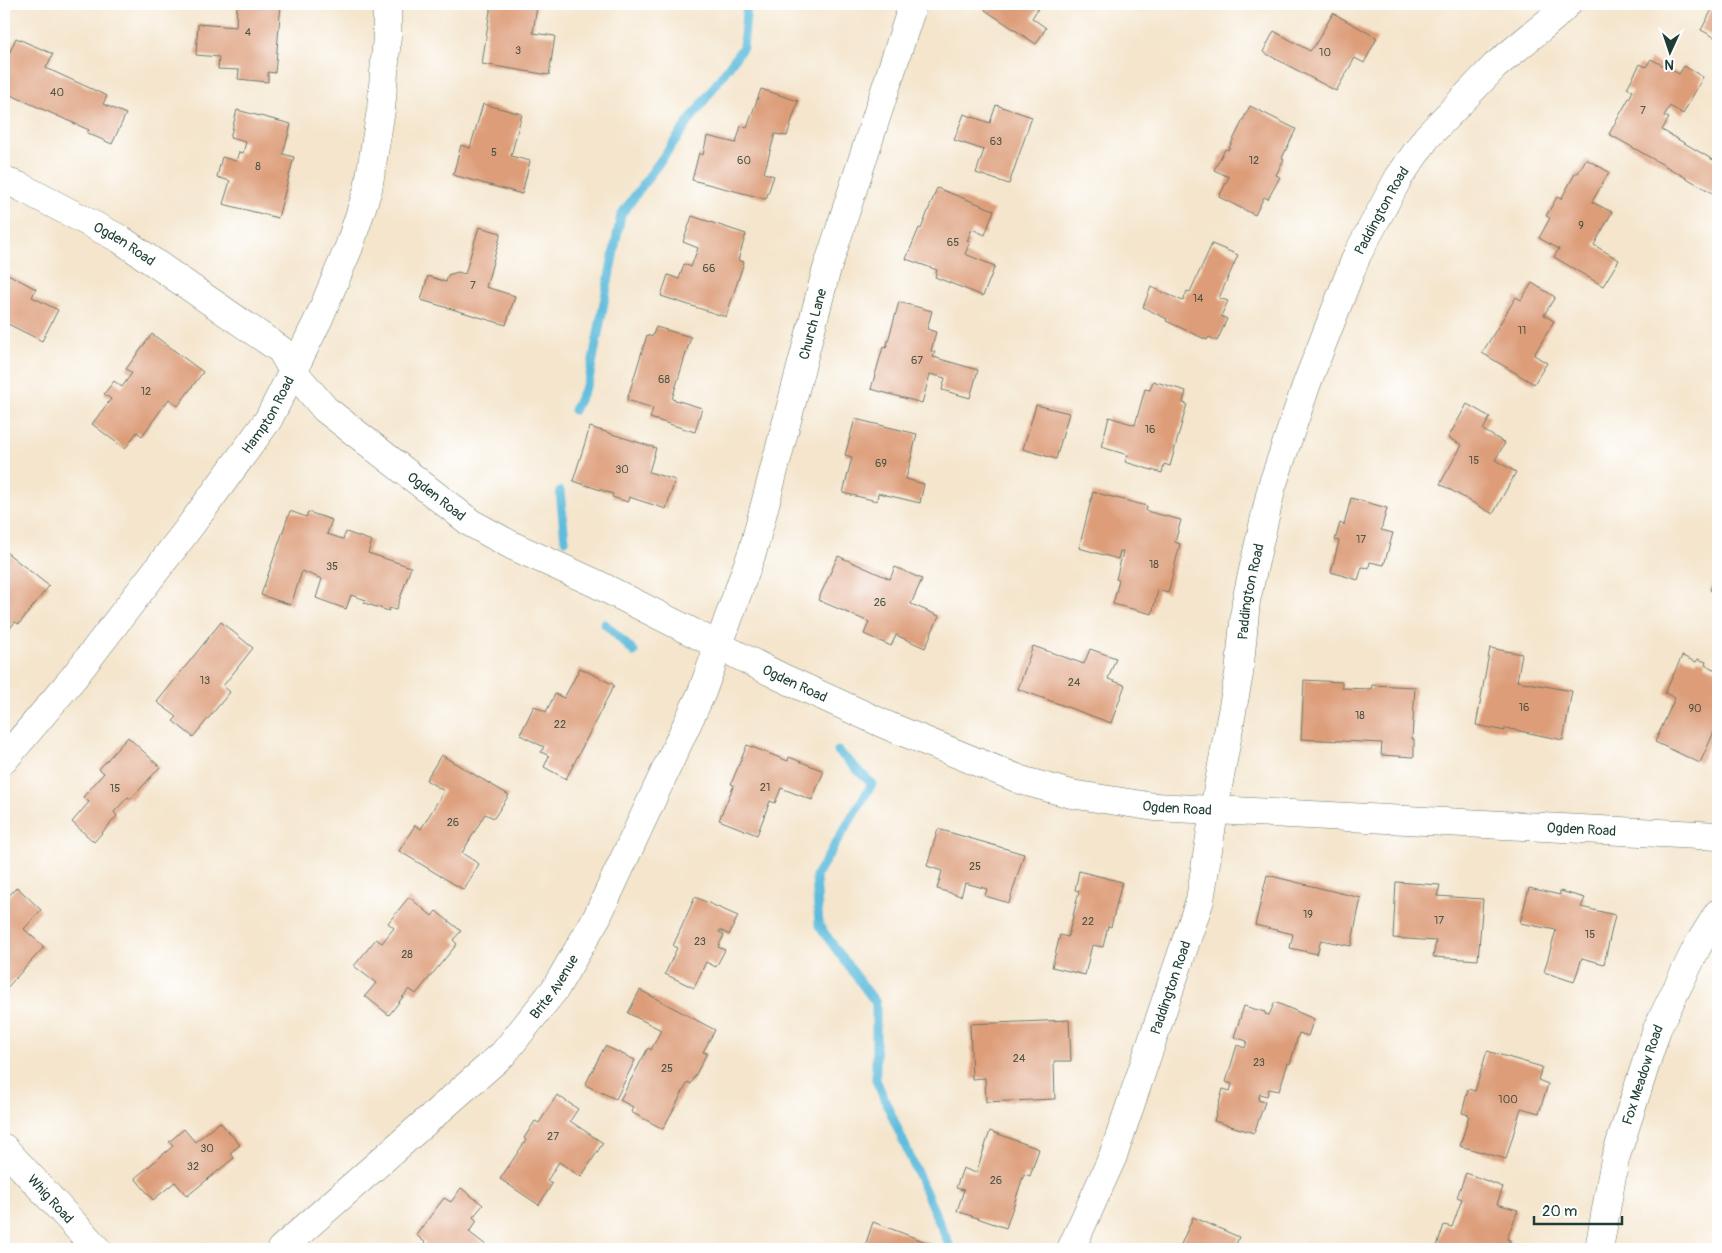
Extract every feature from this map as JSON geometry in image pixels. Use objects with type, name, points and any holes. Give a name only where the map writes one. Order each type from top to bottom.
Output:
[{"type":"street","name":"Hampton Road","points":[[4,760],[74,677],[188,529],[268,420],[293,371],[319,318],[349,247],[368,189],[382,110],[387,36],[387,4]]},
{"type":"street","name":"Church Lane","points":[[719,645],[753,550],[826,272],[913,4]]},
{"type":"street","name":"Paddington Road","points":[[1072,1249],[1113,1156],[1200,900],[1214,810],[1239,674],[1246,601],[1272,486],[1307,383],[1357,255],[1399,177],[1427,137],[1495,66],[1567,4]]},
{"type":"street","name":"Ogden Road","points":[[4,181],[19,186],[120,239],[281,350],[293,371],[325,409],[471,523],[513,546],[595,583],[781,677],[886,725],[1024,781],[1071,794],[1155,807],[1718,836]]},
{"type":"street","name":"Brite Avenue","points":[[281,1249],[503,1054],[556,989],[597,917],[702,692],[719,645]]},
{"type":"street","name":"Fox Meadow Road","points":[[1599,1249],[1616,1159],[1657,1029],[1697,947],[1718,914]]},
{"type":"street","name":"Whig Road","points":[[4,1148],[97,1249]]},
{"type":"building","points":[[237,4],[281,4],[275,73],[268,72],[268,82],[238,79],[239,70],[218,69],[219,57],[196,55],[198,24],[236,27]]},
{"type":"building","points":[[491,4],[534,4],[534,6],[537,6],[533,33],[555,36],[549,75],[482,64]]},
{"type":"building","points":[[989,4],[1041,4],[1032,18],[1046,28],[1036,44],[985,10]]},
{"type":"building","points":[[1715,4],[1718,4],[1718,39],[1701,30]]},
{"type":"building","points":[[1333,13],[1377,38],[1364,63],[1355,58],[1336,91],[1263,52],[1274,31],[1310,51]]},
{"type":"building","points":[[16,38],[53,54],[46,68],[107,96],[103,104],[126,114],[112,144],[87,133],[89,130],[4,92],[4,65]]},
{"type":"building","points":[[1651,59],[1679,74],[1684,66],[1703,77],[1683,114],[1670,106],[1664,116],[1669,118],[1662,130],[1715,161],[1718,156],[1718,196],[1609,134],[1633,91],[1627,88],[1640,64],[1646,67]]},
{"type":"building","points":[[761,89],[798,101],[787,136],[775,134],[764,173],[774,176],[766,199],[692,180],[699,153],[703,155],[707,136],[736,143],[741,126],[747,128]]},
{"type":"building","points":[[483,104],[522,114],[511,156],[530,161],[522,194],[453,175],[461,145],[470,148]]},
{"type":"building","points":[[996,105],[1032,117],[1009,184],[976,173],[984,150],[954,140],[964,114],[990,123]]},
{"type":"building","points":[[1250,106],[1296,129],[1276,175],[1280,177],[1268,199],[1264,197],[1255,215],[1219,197],[1229,177],[1214,170],[1225,149],[1228,150]]},
{"type":"building","points":[[237,110],[291,124],[283,154],[294,157],[278,218],[223,204],[230,181],[217,177],[222,157],[236,161],[239,152],[243,153],[246,142],[230,138]]},
{"type":"building","points":[[1586,159],[1609,172],[1592,202],[1612,212],[1594,245],[1619,260],[1603,286],[1554,257],[1559,249],[1539,238],[1550,218],[1546,216],[1557,197],[1561,199],[1576,172],[1578,173]]},
{"type":"building","points":[[937,188],[994,210],[985,235],[972,229],[967,241],[970,242],[965,254],[995,266],[983,296],[935,277],[937,270],[906,259],[919,228],[921,229]]},
{"type":"building","points":[[692,216],[746,234],[738,260],[744,262],[726,317],[661,296],[668,275],[679,279],[684,264],[691,267],[698,248],[683,242]]},
{"type":"building","points":[[479,227],[501,233],[486,287],[515,296],[506,325],[421,300],[428,276],[446,282],[448,275],[458,272],[465,274]]},
{"type":"building","points":[[1212,244],[1238,255],[1219,298],[1228,301],[1221,316],[1227,319],[1217,341],[1209,337],[1207,340],[1166,321],[1167,319],[1143,307],[1151,287],[1183,301],[1187,291],[1190,292]]},
{"type":"building","points":[[4,272],[36,289],[32,297],[58,310],[42,341],[6,323],[4,328]]},
{"type":"building","points":[[1532,283],[1555,297],[1544,315],[1554,321],[1534,355],[1547,363],[1534,384],[1482,353],[1516,297],[1521,300]]},
{"type":"building","points":[[899,302],[932,311],[927,329],[936,332],[931,351],[935,352],[933,357],[978,370],[970,398],[942,390],[945,378],[930,374],[922,403],[871,389],[883,347],[886,348]]},
{"type":"building","points":[[656,327],[691,337],[672,399],[702,408],[695,432],[650,418],[653,408],[627,400],[647,335],[652,337]]},
{"type":"building","points":[[152,334],[203,372],[178,406],[169,399],[142,436],[137,432],[125,449],[92,424],[111,399],[104,394],[114,381],[122,387],[132,373],[126,369]]},
{"type":"building","points":[[1153,381],[1186,391],[1183,403],[1187,404],[1170,466],[1164,464],[1162,473],[1125,462],[1128,455],[1101,447],[1109,417],[1135,425],[1145,389],[1150,390]]},
{"type":"building","points":[[1467,404],[1490,417],[1483,430],[1505,443],[1495,460],[1516,472],[1493,514],[1440,484],[1462,445],[1448,438]]},
{"type":"building","points":[[1036,405],[1069,413],[1056,459],[1023,449]]},
{"type":"building","points":[[855,419],[917,434],[906,479],[924,484],[920,503],[878,493],[877,501],[843,493],[852,457],[845,455]]},
{"type":"building","points":[[590,427],[656,448],[649,472],[675,480],[666,509],[629,497],[628,502],[612,497],[613,494],[573,481]]},
{"type":"building","points":[[1093,492],[1147,506],[1146,511],[1181,520],[1175,542],[1180,544],[1168,593],[1158,590],[1152,614],[1113,604],[1119,580],[1116,579],[1123,552],[1120,551],[1118,559],[1079,548]]},
{"type":"building","points":[[1351,498],[1387,508],[1381,530],[1393,533],[1384,565],[1370,562],[1369,568],[1362,567],[1358,580],[1331,572],[1339,541],[1335,540],[1340,523],[1344,525]]},
{"type":"building","points":[[290,511],[306,517],[308,512],[332,520],[327,534],[343,539],[346,532],[372,541],[368,553],[411,567],[396,610],[389,608],[389,611],[364,603],[366,600],[351,595],[346,609],[316,598],[322,579],[302,571],[291,605],[261,595]]},
{"type":"building","points":[[6,552],[49,586],[19,624],[15,622],[4,636],[4,555]]},
{"type":"building","points":[[838,556],[890,579],[895,567],[922,579],[911,604],[939,616],[925,648],[896,635],[891,646],[864,634],[869,622],[818,600]]},
{"type":"building","points":[[1718,574],[1718,595],[1710,590]]},
{"type":"building","points":[[221,622],[253,648],[223,686],[230,692],[193,737],[173,721],[177,717],[157,702]]},
{"type":"building","points":[[1033,646],[1084,664],[1090,649],[1116,658],[1108,679],[1125,685],[1111,723],[1018,689]]},
{"type":"building","points":[[1490,648],[1522,654],[1517,681],[1572,691],[1563,740],[1505,728],[1505,731],[1476,725]]},
{"type":"building","points":[[1682,656],[1696,662],[1698,659],[1706,662],[1705,665],[1718,671],[1718,723],[1700,763],[1655,742],[1675,698],[1665,693]]},
{"type":"building","points":[[580,668],[614,685],[566,779],[544,767],[549,756],[541,752],[544,747],[520,735],[534,706],[546,712],[555,694],[564,698]]},
{"type":"building","points":[[1304,680],[1342,682],[1342,688],[1371,689],[1372,685],[1415,687],[1412,739],[1414,739],[1414,757],[1381,755],[1382,743],[1301,739]]},
{"type":"building","points":[[128,737],[160,767],[131,799],[128,797],[114,812],[117,816],[94,842],[72,822],[89,802],[83,797],[104,773],[99,769]]},
{"type":"building","points":[[747,745],[788,761],[789,757],[824,771],[812,800],[781,788],[775,803],[770,801],[757,835],[719,820],[734,785],[731,784]]},
{"type":"building","points":[[441,755],[509,795],[494,818],[485,814],[462,853],[479,864],[464,890],[399,851],[415,825],[421,829],[444,791],[426,780]]},
{"type":"building","points":[[938,829],[1024,854],[1009,903],[985,896],[987,889],[965,883],[961,896],[937,889],[942,871],[927,866]]},
{"type":"building","points":[[1079,871],[1122,882],[1111,927],[1108,926],[1103,947],[1092,945],[1085,975],[1052,967],[1060,935],[1068,937],[1079,891],[1075,890]]},
{"type":"building","points":[[1267,875],[1361,898],[1351,946],[1321,940],[1317,954],[1290,948],[1293,934],[1255,925]]},
{"type":"building","points":[[1396,882],[1440,885],[1437,896],[1483,899],[1478,960],[1433,957],[1436,941],[1393,938]]},
{"type":"building","points":[[17,887],[41,910],[24,929],[44,947],[4,991],[4,901]]},
{"type":"building","points":[[1529,888],[1560,895],[1560,891],[1585,898],[1581,907],[1615,915],[1604,964],[1582,958],[1574,982],[1544,972],[1556,930],[1520,923]]},
{"type":"building","points":[[409,897],[432,916],[436,911],[461,931],[453,940],[457,944],[416,994],[409,989],[389,1015],[365,996],[376,983],[354,966],[376,939],[382,943],[394,928],[388,923]]},
{"type":"building","points":[[695,897],[738,916],[729,935],[720,930],[719,932],[724,935],[718,947],[725,950],[716,967],[706,962],[694,988],[665,974],[677,948],[673,946]]},
{"type":"building","points":[[640,990],[715,1030],[703,1052],[707,1053],[691,1084],[688,1082],[663,1129],[631,1112],[633,1107],[620,1100],[648,1048],[651,1050],[661,1030],[628,1013]]},
{"type":"building","points":[[1275,1002],[1314,1019],[1308,1036],[1299,1033],[1290,1064],[1288,1063],[1279,1091],[1269,1089],[1267,1096],[1260,1094],[1258,1100],[1265,1102],[1254,1133],[1214,1121],[1223,1089],[1230,1091],[1232,1084],[1226,1082],[1237,1045],[1245,1048],[1247,1041],[1234,1037],[1244,1006],[1269,1015]]},
{"type":"building","points":[[1069,1020],[1071,1061],[1054,1061],[1055,1099],[986,1102],[985,1078],[972,1079],[970,1024]]},
{"type":"building","points":[[605,1046],[635,1060],[616,1099],[585,1085]]},
{"type":"building","points":[[1487,1051],[1542,1067],[1538,1080],[1548,1084],[1539,1113],[1521,1108],[1506,1159],[1460,1146],[1469,1115],[1462,1113],[1468,1089],[1475,1091]]},
{"type":"building","points":[[557,1095],[578,1109],[570,1121],[603,1143],[581,1177],[559,1162],[547,1181],[552,1184],[539,1205],[500,1179],[526,1140],[524,1138],[535,1121],[539,1123]]},
{"type":"building","points":[[220,1122],[240,1145],[230,1153],[234,1158],[187,1196],[175,1182],[153,1200],[135,1178],[173,1146],[169,1142],[184,1129],[195,1142]]},
{"type":"building","points":[[990,1131],[1039,1149],[1030,1176],[1024,1174],[1006,1228],[957,1211],[964,1190],[956,1188],[963,1168],[976,1173]]},
{"type":"building","points":[[1466,1173],[1503,1187],[1497,1204],[1518,1210],[1507,1239],[1510,1240],[1507,1249],[1436,1249],[1444,1225],[1452,1227],[1462,1199],[1457,1197]]},
{"type":"building","points":[[461,1188],[483,1205],[473,1217],[477,1221],[469,1232],[491,1249],[421,1249],[426,1243],[416,1235],[444,1198],[451,1202]]},
{"type":"building","points":[[1193,1217],[1239,1237],[1234,1249],[1179,1249]]},
{"type":"building","points":[[873,1222],[934,1245],[932,1249],[864,1249]]},
{"type":"waterway","points":[[574,410],[589,380],[621,215],[743,47],[747,4]]},
{"type":"waterway","points":[[560,491],[565,540]]},
{"type":"waterway","points":[[605,624],[634,652]]},
{"type":"waterway","points":[[838,751],[872,784],[816,876],[819,926],[876,1003],[876,1080],[951,1249]]}]
